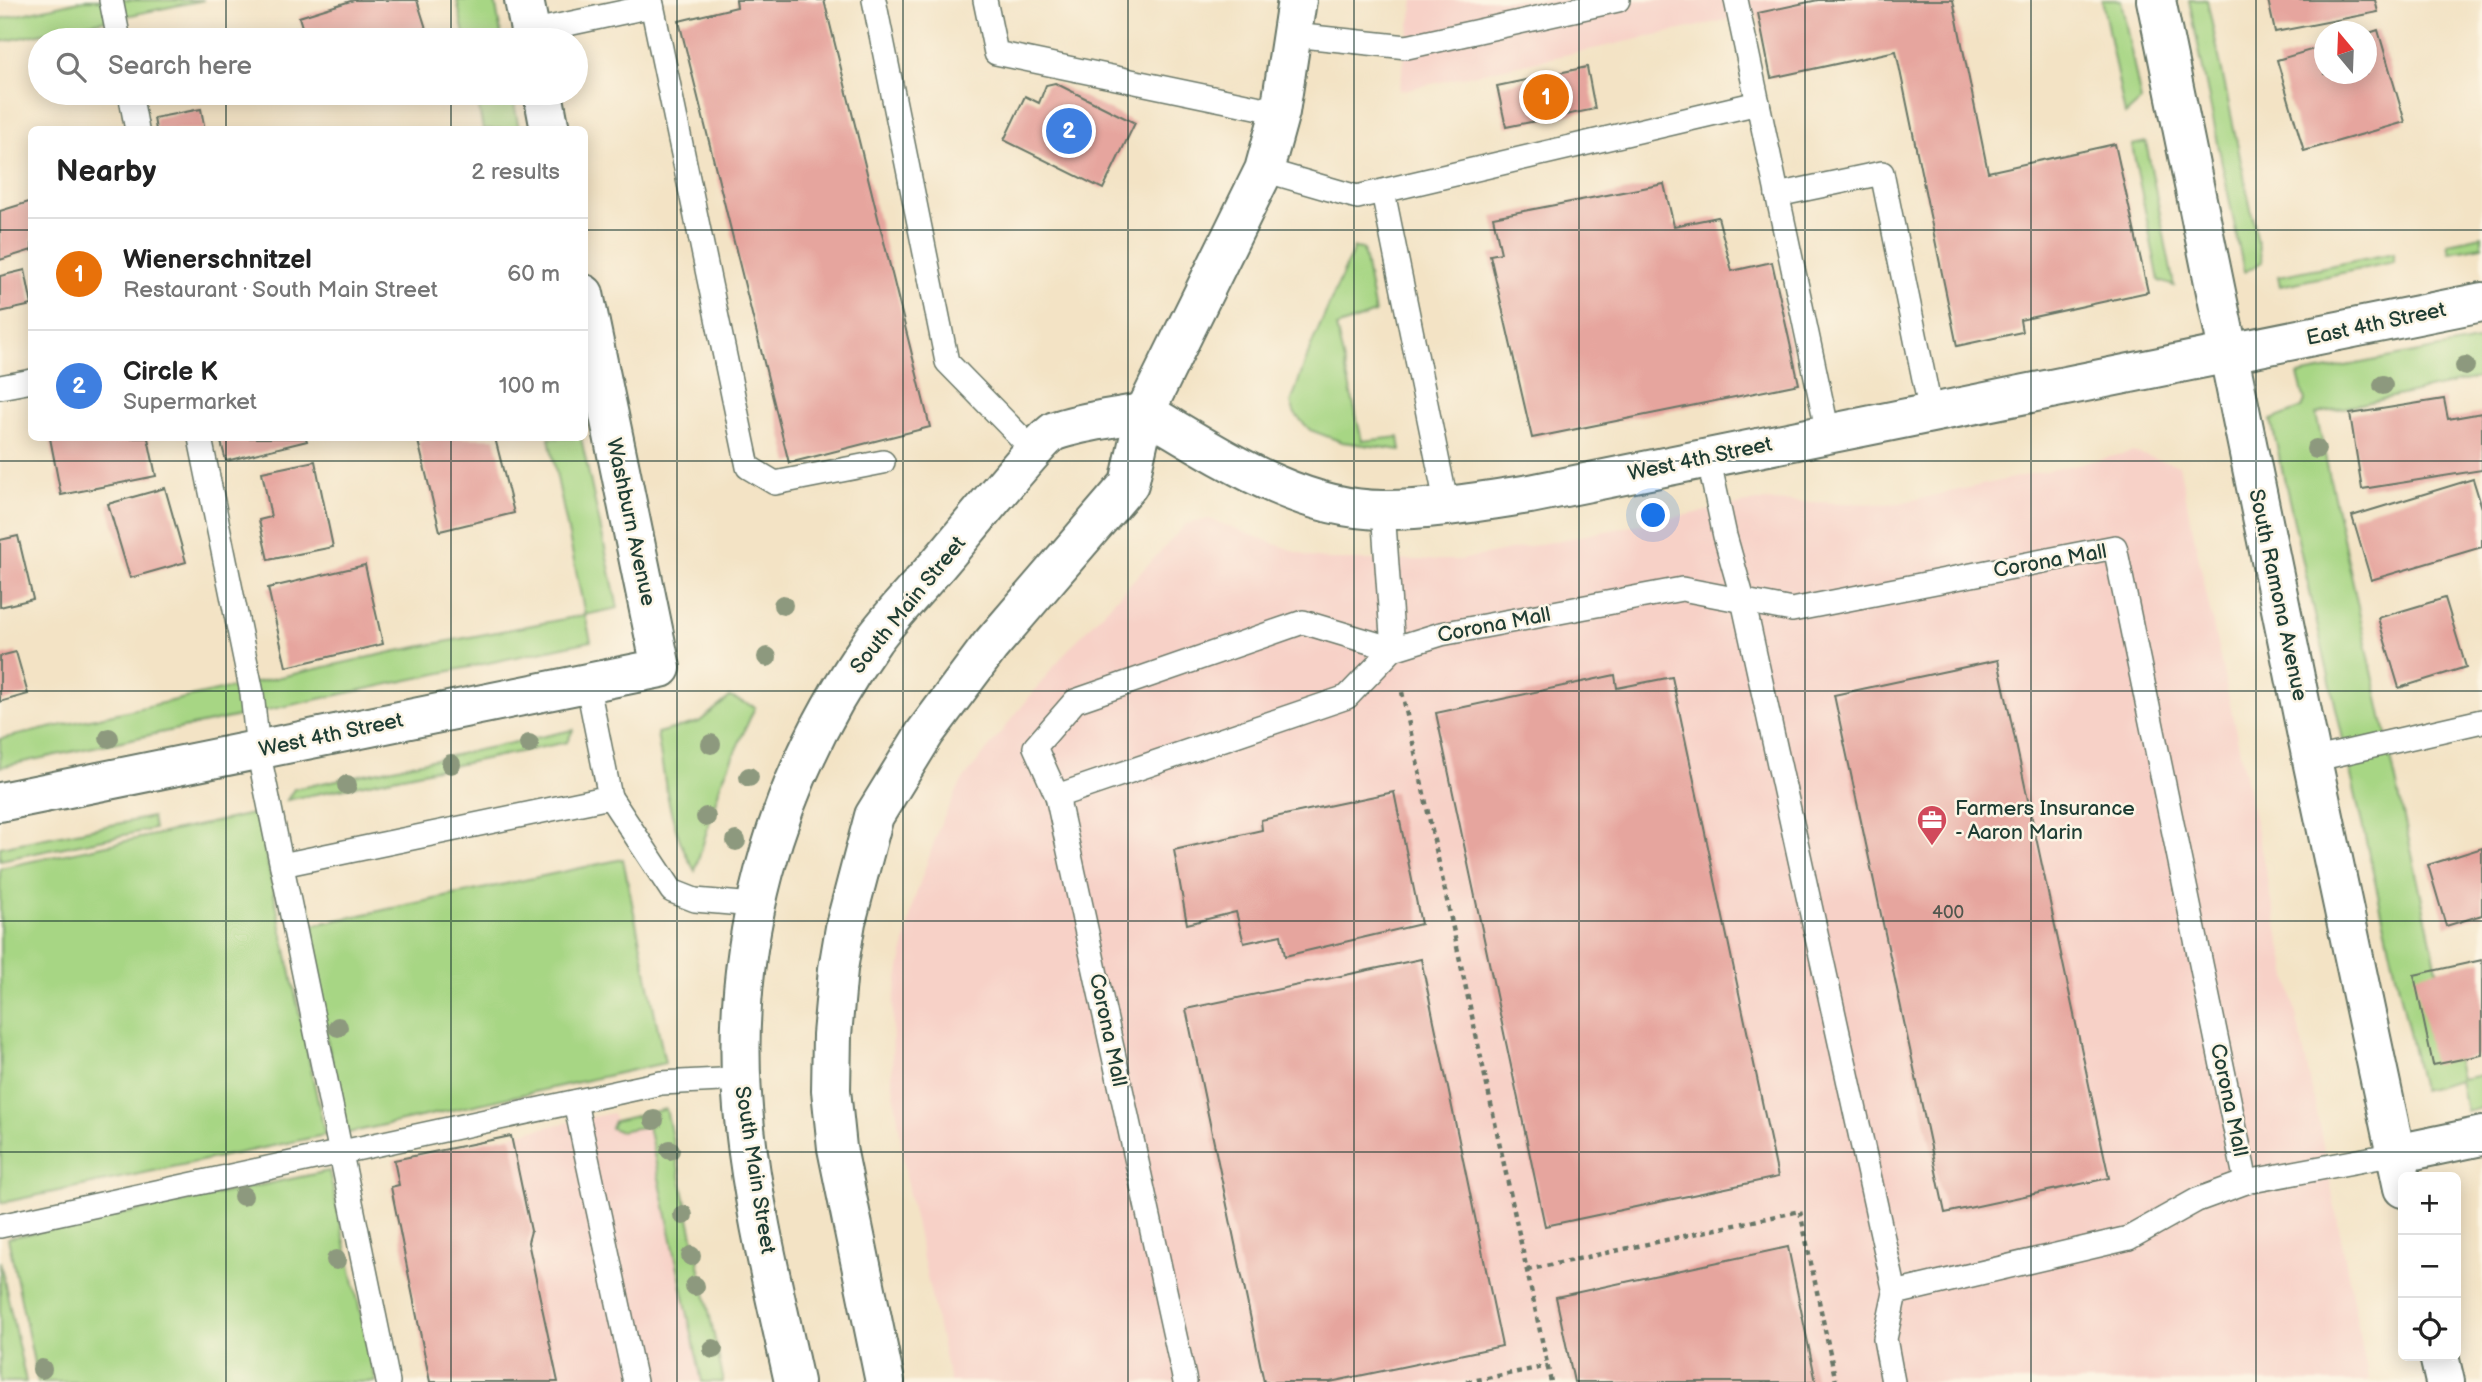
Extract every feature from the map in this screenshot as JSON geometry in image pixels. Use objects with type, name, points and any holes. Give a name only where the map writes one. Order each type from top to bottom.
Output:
[{"type":"street","name":"South Ramona Avenue","points":[[2156,0],[2312,760],[2400,1171]]},
{"type":"street","points":[[885,1382],[836,1148],[831,1090],[832,1035],[838,970],[858,873],[874,816],[925,733],[990,646],[1129,484],[1145,412],[1264,170],[1280,112],[1295,18]]},
{"type":"street","points":[[545,105],[549,126]]},
{"type":"street","name":"East 4th Street","points":[[2271,345],[2482,302]]},
{"type":"street","name":"Washburn Avenue","points":[[588,313],[661,667]]},
{"type":"street","name":"West 4th Street","points":[[1145,412],[1234,464],[1272,482],[1334,504],[1383,510],[1447,507],[2271,345]]},
{"type":"street","name":"South Main Street","points":[[794,1382],[761,1223],[745,1129],[741,1079],[743,988],[754,905],[765,861],[813,739],[876,636],[1052,432],[1145,412]]},
{"type":"street","name":"West 4th Street","points":[[0,802],[661,667]]},
{"type":"street","points":[[2400,1171],[2482,1136]]},
{"type":"street","points":[[2440,1361],[2445,1382]]},
{"type":"lane","points":[[111,0],[117,28]]},
{"type":"lane","points":[[874,0],[947,362],[1035,452]]},
{"type":"lane","points":[[985,0],[996,52],[1280,112]]},
{"type":"lane","points":[[1295,18],[1407,47],[1618,0]]},
{"type":"lane","points":[[1736,0],[1828,433]]},
{"type":"lane","points":[[528,24],[651,3],[748,467],[775,483],[883,462]]},
{"type":"lane","points":[[1264,170],[1357,197],[1758,103]]},
{"type":"lane","points":[[132,105],[136,126]]},
{"type":"lane","points":[[1777,195],[1882,173],[1931,413]]},
{"type":"lane","points":[[1382,192],[1447,507]]},
{"type":"lane","points":[[0,387],[28,382]]},
{"type":"lane","points":[[201,441],[252,693],[258,750],[388,1382]]},
{"type":"lane","points":[[1708,457],[1725,536],[1744,600],[1895,1293],[1885,1339],[1893,1382]]},
{"type":"lane","points":[[1056,796],[1035,747],[1075,701],[1303,622],[1393,649],[1383,510]]},
{"type":"lane","name":"Corona Mall","points":[[1185,1382],[1056,796],[1347,697],[1393,649],[1441,634],[1682,589],[1793,610],[2115,547],[2246,1182]]},
{"type":"lane","points":[[587,682],[610,797],[672,891],[695,901],[754,905]]},
{"type":"lane","points":[[2312,760],[2482,721]]},
{"type":"lane","points":[[282,865],[610,797]]},
{"type":"lane","points":[[0,1226],[661,1083],[741,1079]]},
{"type":"lane","points":[[575,1102],[635,1382]]},
{"type":"lane","points":[[1895,1293],[2129,1238],[2197,1200],[2246,1182],[2400,1171]]},
{"type":"path","points":[[1393,649],[1551,1382]]},
{"type":"path","points":[[1527,1270],[1800,1211],[1836,1382]]},
{"type":"path","points":[[1467,1382],[1548,1366]]},
{"type":"shaded area","points":[[1414,0],[1809,0],[1809,2],[1399,91]]},
{"type":"shaded area","points":[[2132,452],[2179,465],[2314,1099],[2369,1382],[950,1382],[908,1190],[892,1078],[893,1004],[913,903],[940,825],[962,781],[1064,654],[1186,524],[1209,519],[1310,557],[1331,560],[1460,560],[1757,501],[1895,504]]},
{"type":"shaded area","points":[[666,1109],[723,1382],[430,1382],[391,1187],[399,1185],[394,1160],[612,1113],[615,1120]]},
{"type":"green space","points":[[84,0],[204,0],[68,28],[28,28],[28,36],[0,42],[0,19]]},
{"type":"green space","points":[[457,0],[495,0],[500,28],[463,28]]},
{"type":"green space","points":[[2102,0],[2121,0],[2141,101],[2125,115]]},
{"type":"green space","points":[[2189,0],[2207,0],[2262,262],[2244,272]]},
{"type":"green space","points":[[478,105],[514,105],[518,126],[482,126]]},
{"type":"green space","points":[[2146,142],[2174,286],[2159,281],[2132,145]]},
{"type":"green space","points":[[2482,236],[2482,246],[2450,252],[2448,243]]},
{"type":"green space","points":[[1354,248],[1363,249],[1375,313],[1336,327],[1362,441],[1399,437],[1401,450],[1342,442],[1310,430],[1295,414],[1291,403],[1311,346]]},
{"type":"green space","points":[[2394,253],[2394,262],[2280,286],[2278,276]]},
{"type":"green space","points":[[2482,340],[2482,377],[2316,414],[2461,1079],[2482,1075],[2482,1108],[2466,1112],[2460,1080],[2422,1090],[2271,420],[2302,408],[2305,401],[2298,375]]},
{"type":"green space","points":[[550,441],[582,441],[618,608],[585,615]]},
{"type":"green space","points":[[585,615],[591,641],[0,767],[0,739],[397,651]]},
{"type":"green space","points":[[730,697],[755,707],[721,783],[695,871],[674,822],[657,733],[699,722]]},
{"type":"green space","points":[[573,730],[567,742],[287,800],[294,789]]},
{"type":"green space","points":[[257,813],[325,1135],[1,1203],[0,868]]},
{"type":"green space","points":[[152,817],[154,829],[0,860],[0,847]]},
{"type":"green space","points":[[623,859],[665,1063],[348,1133],[297,908],[309,906],[313,925]]},
{"type":"green space","points":[[666,1109],[723,1382],[702,1382],[648,1126],[619,1131],[611,1128],[614,1121]]},
{"type":"green space","points":[[329,1171],[376,1382],[38,1382],[8,1238]]},
{"type":"green space","points":[[0,1261],[26,1382],[0,1382]]},
{"type":"building","points":[[354,0],[417,0],[426,28],[302,28],[299,17]]},
{"type":"building","points":[[736,0],[824,0],[930,427],[789,463],[679,21],[737,7]]},
{"type":"building","points":[[1818,0],[1953,0],[1988,172],[2115,144],[2148,292],[2020,320],[2022,332],[1957,346],[1896,51],[1771,78],[1758,13]]},
{"type":"building","points":[[2268,0],[2375,0],[2378,12],[2332,21],[2314,21],[2314,24],[2275,32]]},
{"type":"building","points":[[2377,30],[2405,122],[2304,151],[2277,60],[2314,49],[2314,84],[2377,84]]},
{"type":"building","points":[[1587,67],[1595,109],[1506,127],[1497,86]]},
{"type":"building","points":[[1055,83],[1135,123],[1103,189],[1004,140],[1025,96],[1039,103],[1046,85]]},
{"type":"building","points":[[201,109],[204,126],[155,126],[154,118]]},
{"type":"building","points":[[1664,184],[1674,226],[1718,217],[1732,271],[1772,262],[1799,384],[1532,438],[1490,255],[1501,253],[1493,217]]},
{"type":"building","points":[[28,202],[28,251],[0,260],[0,211]]},
{"type":"building","points":[[25,270],[28,306],[0,312],[0,276]]},
{"type":"building","points":[[2444,399],[2448,419],[2482,413],[2482,470],[2362,489],[2350,414]]},
{"type":"building","points":[[51,441],[149,441],[156,476],[61,495]]},
{"type":"building","points":[[221,441],[307,441],[226,461]]},
{"type":"building","points":[[418,441],[496,441],[514,513],[440,531]]},
{"type":"building","points":[[315,461],[333,547],[268,560],[259,520],[271,517],[262,472]]},
{"type":"building","points":[[2473,479],[2482,508],[2482,547],[2371,580],[2352,516]]},
{"type":"building","points":[[165,488],[186,562],[130,578],[108,504]]},
{"type":"building","points":[[18,536],[33,599],[0,607],[0,540]]},
{"type":"building","points":[[365,565],[383,644],[286,667],[268,588]]},
{"type":"building","points":[[2445,598],[2466,667],[2399,688],[2378,618]]},
{"type":"building","points":[[16,652],[28,694],[0,702],[0,656]]},
{"type":"building","points":[[1998,660],[2109,1178],[1945,1213],[1834,695]]},
{"type":"building","points":[[1615,675],[1617,688],[1672,677],[1778,1177],[1545,1226],[1436,713]]},
{"type":"building","points":[[1394,792],[1421,924],[1285,956],[1281,935],[1244,943],[1236,912],[1187,924],[1174,850],[1262,830],[1261,820]]},
{"type":"building","points":[[2482,848],[2482,915],[2446,926],[2428,865]]},
{"type":"building","points":[[1421,959],[1502,1346],[1330,1382],[1264,1382],[1186,1009]]},
{"type":"building","points":[[2482,960],[2482,1055],[2433,1065],[2414,975]]},
{"type":"building","points":[[511,1136],[531,1231],[528,1242],[558,1382],[430,1382],[391,1187],[399,1185],[394,1160]]},
{"type":"building","points":[[1788,1247],[1816,1382],[1574,1382],[1556,1297]]},
{"type":"place","name":"Wienerschnitzel","points":[[1546,97]]},
{"type":"place","name":"Circle K","points":[[1069,131]]},
{"type":"place","name":"Farmers Insurance - Aaron Marin","points":[[1932,847]]}]
